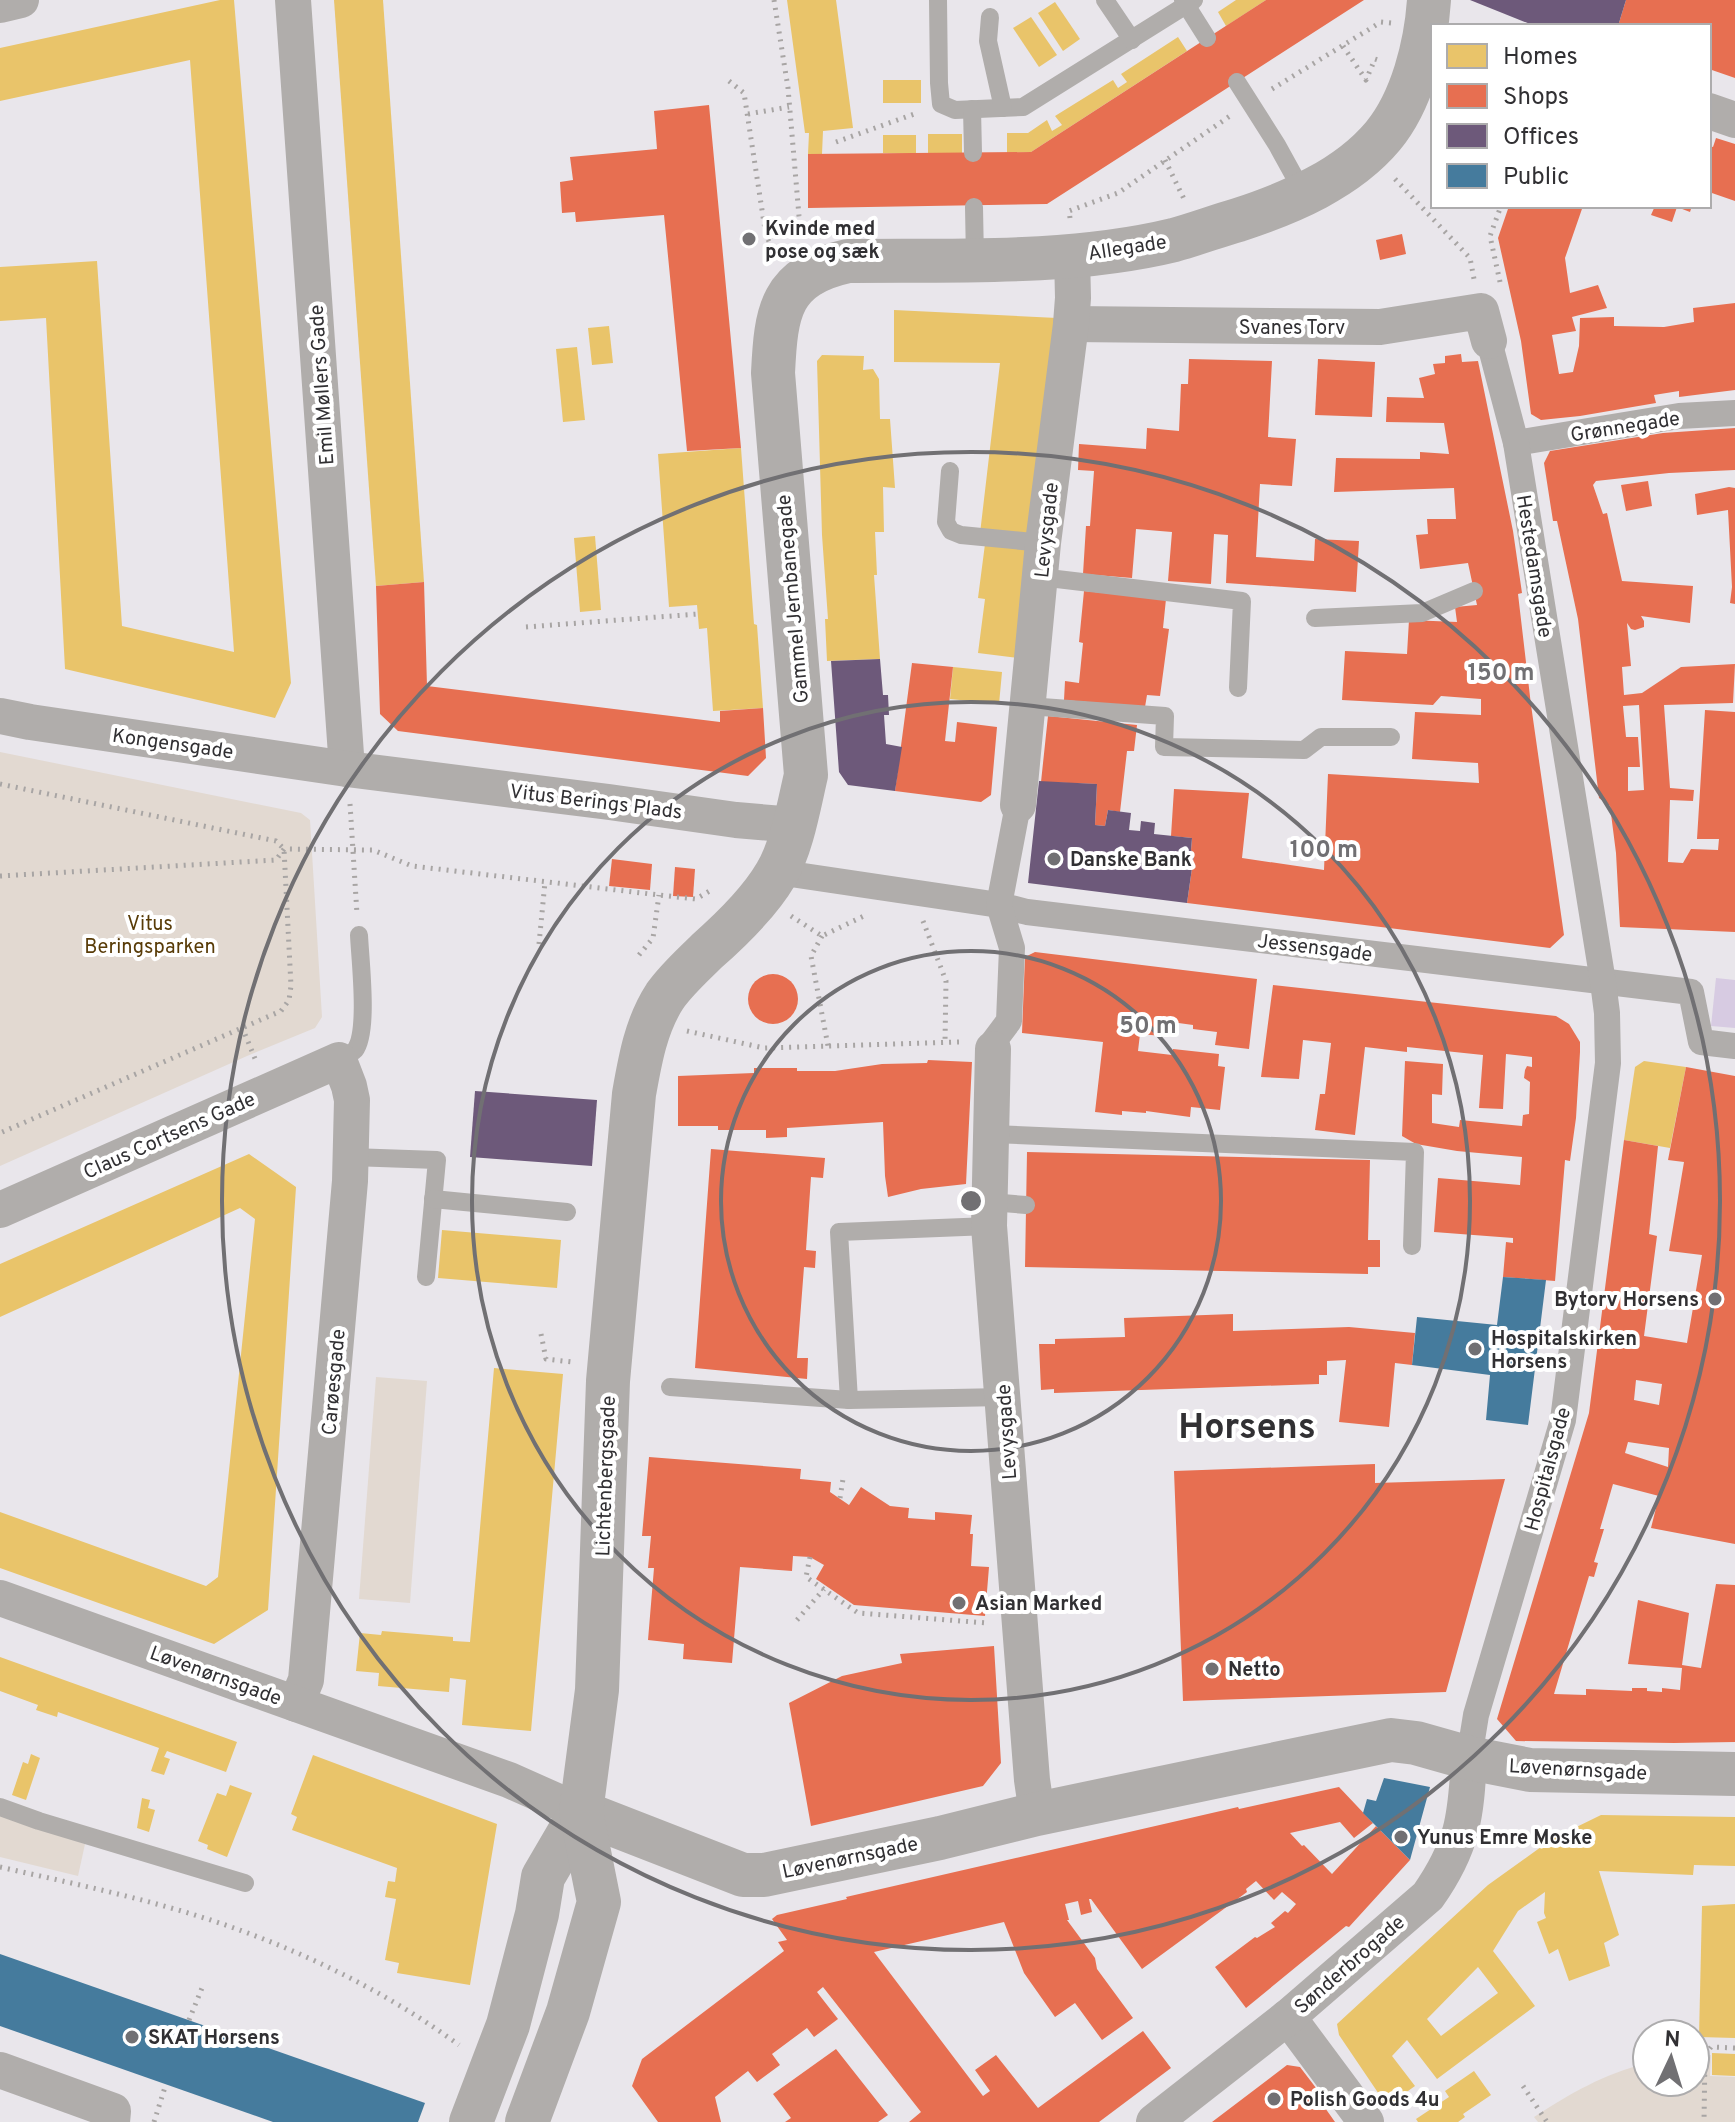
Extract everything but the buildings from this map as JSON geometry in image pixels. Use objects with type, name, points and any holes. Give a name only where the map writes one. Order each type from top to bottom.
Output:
[{"type":"street","points":[[0,5],[21,0]]},
{"type":"street","name":"Emil Møllers Gade","points":[[293,0],[347,769]]},
{"type":"street","name":"Allegade","points":[[803,280],[829,266],[848,261],[975,260],[1128,249],[1175,240],[1273,209],[1345,171],[1383,136],[1401,108],[1417,69],[1430,19]]},
{"type":"street","points":[[1711,112],[1735,120]]},
{"type":"street","name":"Levysgade","points":[[1018,805],[1042,560],[1071,324],[1072,255]]},
{"type":"street","name":"Gammel Jernbanegade","points":[[795,825],[806,775],[773,373],[778,317],[803,280]]},
{"type":"street","name":"Svanes Torv","points":[[1071,324],[1380,327],[1490,312]]},
{"type":"street","name":"Hestedamsgade","points":[[1490,312],[1516,443],[1529,581],[1603,982]]},
{"type":"street","name":"Grønnegade","points":[[1516,443],[1679,416],[1735,413]]},
{"type":"street","name":"Kongensgade","points":[[0,716],[347,769]]},
{"type":"street","name":"Vitus Berings Plads","points":[[347,769],[795,825]]},
{"type":"street","points":[[994,1045],[1009,1021],[1012,948],[999,905],[1018,805]]},
{"type":"street","points":[[651,1023],[665,996],[683,974],[727,933],[760,896],[777,872],[795,825]]},
{"type":"street","points":[[777,872],[999,905]]},
{"type":"street","name":"Jessensgade","points":[[999,905],[1027,912],[1691,992],[1701,1042],[1735,1046]]},
{"type":"street","name":"Hospitalsgade","points":[[1469,1758],[1476,1715],[1563,1420],[1608,1063],[1603,982]]},
{"type":"street","name":"Lichtenbergsgade","points":[[527,2122],[568,2012],[599,1902],[581,1812],[597,1690],[608,1381],[634,1094],[651,1023]]},
{"type":"street","name":"Levysgade","points":[[994,1045],[990,1214],[1037,1814]]},
{"type":"street","name":"Carøesgade","points":[[296,1704],[306,1680],[351,1157],[352,1100],[339,1060]]},
{"type":"street","name":"Claus Cortsens Gade","points":[[0,1210],[339,1060]]},
{"type":"street","name":"Løvenørnsgade","points":[[0,1598],[509,1780],[581,1812],[743,1875],[781,1873],[1037,1814],[1391,1740],[1530,1770],[1735,1774]]},
{"type":"street","name":"Sønderbrogade","points":[[1154,2122],[1288,2017],[1428,1896],[1442,1877],[1464,1822],[1469,1758]]},
{"type":"street","name":"Lichtenbergsgade","points":[[471,2122],[508,2025],[537,1914],[543,1877],[581,1812]]},
{"type":"street","points":[[1288,2017],[1366,2122]]},
{"type":"street","points":[[0,2070],[113,2111],[112,2122]]},
{"type":"lane","points":[[938,0],[941,104],[955,110],[1023,107],[1188,2],[1207,38]]},
{"type":"lane","points":[[1105,0],[1132,40]]},
{"type":"lane","points":[[990,17],[988,41],[1003,108]]},
{"type":"lane","points":[[1237,82],[1304,194]]},
{"type":"lane","points":[[972,109],[973,153]]},
{"type":"lane","points":[[974,207],[975,260]]},
{"type":"lane","points":[[950,471],[946,522],[951,531],[1042,560],[1242,601],[1238,688]]},
{"type":"lane","points":[[1315,618],[1422,613],[1474,591]]},
{"type":"lane","points":[[1028,706],[1165,716],[1164,747],[1304,750],[1321,737],[1391,737]]},
{"type":"lane","points":[[339,1060],[354,1051],[362,1027],[359,935]]},
{"type":"lane","points":[[992,1134],[1415,1152],[1412,1246]]},
{"type":"lane","points":[[351,1157],[437,1160],[426,1277]]},
{"type":"lane","points":[[433,1199],[567,1212]]},
{"type":"lane","points":[[849,1400],[839,1232],[990,1214],[1026,1205]]},
{"type":"lane","points":[[670,1387],[849,1400],[1004,1397]]},
{"type":"lane","points":[[0,1807],[245,1883]]},
{"type":"path","points":[[774,0],[788,88],[803,280]]},
{"type":"path","points":[[729,81],[744,93],[766,236],[803,280]]},
{"type":"path","points":[[836,142],[941,104]]},
{"type":"path","points":[[748,114],[789,107]]},
{"type":"path","points":[[1367,150],[1470,258],[1490,312]]},
{"type":"path","points":[[1490,312],[1490,236],[1500,208]]},
{"type":"path","points":[[526,627],[698,614]]},
{"type":"path","points":[[347,769],[359,935]]},
{"type":"path","points":[[0,784],[276,841],[284,849],[291,986],[289,1000],[281,1011],[0,1133]]},
{"type":"path","points":[[284,849],[353,851]]},
{"type":"path","points":[[0,876],[276,860],[284,849]]},
{"type":"path","points":[[539,944],[545,882]]},
{"type":"path","points":[[639,955],[653,938],[659,895]]},
{"type":"path","points":[[822,936],[811,956],[828,1046]]},
{"type":"path","points":[[651,1023],[764,1048],[994,1045]]},
{"type":"path","points":[[840,1498],[843,1479]]},
{"type":"path","points":[[810,1557],[806,1577],[858,1613],[1020,1625]]},
{"type":"path","points":[[797,1620],[824,1589]]},
{"type":"path","points":[[0,1867],[185,1912],[293,1951],[381,1994],[437,2028],[492,2068]]},
{"type":"path","points":[[189,2020],[202,1988]]},
{"type":"path","points":[[1711,2047],[1735,2048]]},
{"type":"path","points":[[154,2122],[166,2084]]},
{"type":"path","points":[[1523,2086],[1547,2122]]},
{"type":"path","points":[[1704,2098],[1704,2122]]},
{"type":"green space","name":"Vitus Beringsparken","points":[[0,752],[301,813],[310,820],[322,1017],[315,1028],[0,1166]]},
{"type":"green space","points":[[376,1377],[427,1381],[410,1603],[359,1599]]},
{"type":"green space","points":[[0,1814],[85,1844],[78,1876],[0,1857]]},
{"type":"green space","points":[[1631,2068],[1631,2098],[1711,2098],[1711,2076],[1735,2077],[1735,2122],[1538,2122],[1534,2117],[1588,2085]]},
{"type":"shaded area","points":[[1716,978],[1735,980],[1735,1028],[1711,1026]]},
{"type":"place","name":"Kvinde med pose og sæk","points":[[749,239]]},
{"type":"place","name":"Danske Bank","points":[[1054,859]]},
{"type":"place","name":"Bytorv Horsens","points":[[1715,1299]]},
{"type":"place","name":"Hospitalskirken Horsens","points":[[1475,1349]]},
{"type":"place","name":"Asian Marked","points":[[959,1603]]},
{"type":"place","name":"Netto","points":[[1212,1669]]},
{"type":"place","name":"Yunus Emre Moske","points":[[1401,1837]]},
{"type":"place","name":"SKAT Horsens","points":[[132,2037]]},
{"type":"place","name":"Polish Goods 4u","points":[[1274,2099]]},
{"type":"district","name":"Horsens","points":[[1247,1425]]}]
